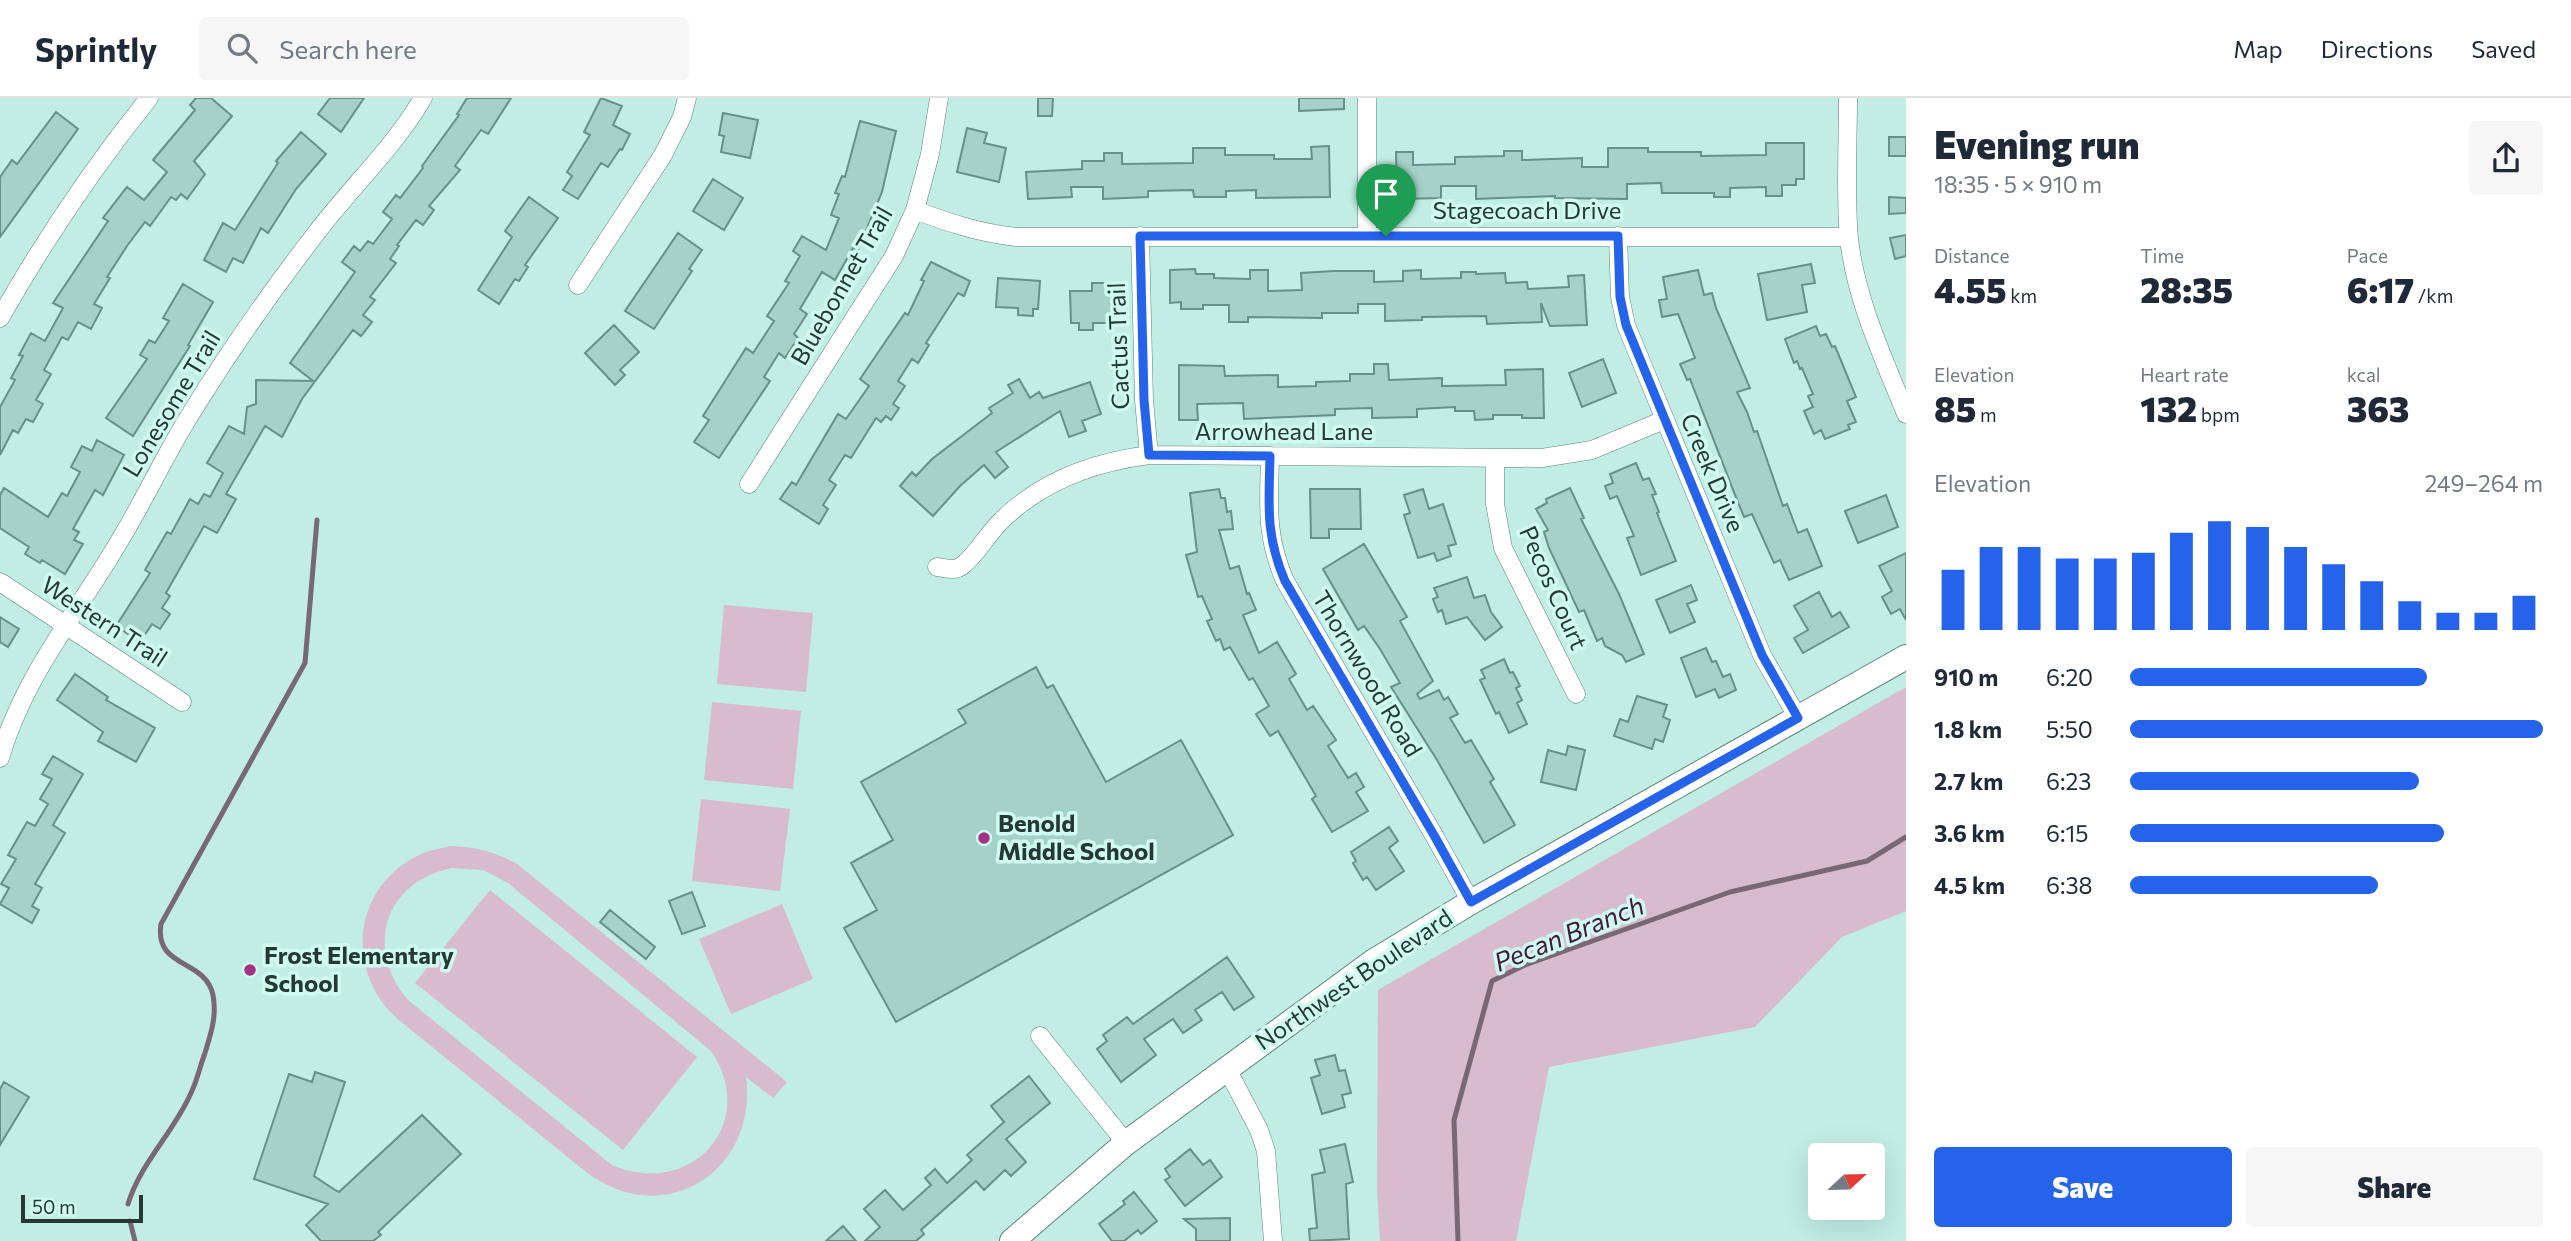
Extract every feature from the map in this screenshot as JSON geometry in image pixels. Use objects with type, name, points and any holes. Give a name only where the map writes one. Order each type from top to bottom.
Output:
[{"type":"street","points":[[0,318],[40,248],[101,158],[149,98]]},
{"type":"street","name":"Lonesome Trail","points":[[0,758],[32,678],[121,539],[189,416],[315,234],[374,165],[423,98]]},
{"type":"street","points":[[578,285],[663,155],[682,117],[687,98]]},
{"type":"street","name":"Bluebonnet Trail","points":[[749,484],[894,256],[915,211],[930,153],[939,98]]},
{"type":"street","points":[[1367,98],[1367,236]]},
{"type":"street","points":[[1848,98],[1849,237],[1854,271],[1870,324],[1906,414]]},
{"type":"street","name":"Stagecoach Drive","points":[[915,211],[987,234],[1016,237],[1849,237]]},
{"type":"street","name":"Cactus Trail","points":[[1140,236],[1144,400],[1149,455]]},
{"type":"street","name":"Creek Drive","points":[[1618,236],[1620,297],[1626,325],[1762,655],[1798,718]]},
{"type":"street","name":"Arrowhead Lane","points":[[937,567],[961,567],[1017,506],[1053,482],[1090,466],[1149,455],[1542,458],[1592,450],[1664,420]]},
{"type":"street","name":"Thornwood Road","points":[[1270,456],[1268,522],[1271,542],[1285,581],[1471,902]]},
{"type":"street","name":"Pecos Court","points":[[1495,458],[1495,504],[1503,548],[1576,694]]},
{"type":"street","name":"Western Trail","points":[[0,582],[181,702]]},
{"type":"street","name":"Northwest Boulevard","points":[[1012,1241],[1126,1143],[1226,1067],[1374,961],[1471,902],[1906,657]]},
{"type":"street","points":[[1040,1036],[1126,1143]]},
{"type":"street","points":[[1226,1067],[1259,1130],[1266,1151],[1273,1241]]},
{"type":"shaded area","points":[[724,605],[813,613],[806,692],[717,684]]},
{"type":"shaded area","points":[[1906,687],[1906,911],[1842,937],[1755,1027],[1549,1067],[1516,1241],[1380,1241],[1377,1190],[1378,990]]},
{"type":"shaded area","points":[[712,702],[801,711],[793,789],[704,780]]},
{"type":"shaded area","points":[[701,799],[790,809],[780,891],[692,881]]},
{"type":"shaded area","points":[[450,846],[485,851],[517,864],[787,1082],[773,1098],[746,1077],[746,1111],[737,1140],[721,1164],[700,1182],[674,1193],[646,1195],[616,1189],[586,1172],[399,1020],[381,1001],[363,956],[363,932],[369,909],[380,888],[397,869],[419,855]],"holes":[[[452,868],[483,870],[508,883],[711,1051],[724,1078],[727,1104],[722,1128],[709,1148],[691,1163],[668,1172],[641,1173],[612,1165],[408,1000],[394,980],[387,959],[385,939],[388,920],[397,902],[410,887],[429,876]]]},
{"type":"shaded area","points":[[490,890],[697,1057],[623,1150],[415,983]]},
{"type":"shaded area","points":[[782,904],[813,979],[731,1014],[699,939]]},
{"type":"building","points":[[196,98],[211,98],[232,116],[194,161],[205,174],[187,199],[181,194],[176,200],[171,197],[150,226],[145,222],[127,246],[94,304],[102,308],[91,329],[78,322],[68,340],[62,337],[44,370],[51,374],[36,400],[43,404],[33,422],[26,419],[18,433],[13,430],[0,455],[0,407],[15,380],[11,378],[31,333],[45,341],[63,308],[53,303],[108,221],[103,218],[127,187],[144,200],[167,172],[153,160],[195,110],[190,105]]},
{"type":"building","points":[[330,98],[364,98],[341,132],[318,114]]},
{"type":"building","points":[[467,98],[511,98],[488,134],[481,130],[455,166],[460,170],[429,206],[434,210],[423,225],[416,220],[397,245],[399,246],[390,259],[396,263],[370,297],[375,300],[363,315],[372,322],[361,336],[353,330],[302,399],[282,437],[265,426],[226,494],[236,499],[217,533],[204,526],[166,593],[170,596],[162,608],[170,614],[160,629],[152,624],[140,642],[116,626],[150,573],[145,570],[167,532],[171,534],[190,499],[198,504],[204,494],[210,497],[223,473],[207,463],[229,426],[244,434],[247,407],[256,404],[256,380],[313,381],[290,363],[355,272],[342,262],[354,246],[360,251],[368,241],[373,244],[392,219],[383,212],[396,195],[400,198],[423,168],[459,115],[457,114]]},
{"type":"building","points":[[601,98],[622,106],[613,125],[630,134],[622,150],[620,149],[608,167],[601,163],[578,199],[563,190],[572,176],[567,172],[590,135],[584,132]]},
{"type":"building","points":[[1038,98],[1053,98],[1052,116],[1038,116]]},
{"type":"building","points":[[1299,98],[1344,98],[1344,109],[1299,111]]},
{"type":"building","points":[[56,112],[78,129],[0,237],[0,177],[12,160],[17,164]]},
{"type":"building","points":[[723,113],[758,120],[750,158],[721,152],[724,136],[719,135]]},
{"type":"building","points":[[860,121],[896,131],[882,192],[858,250],[853,248],[835,280],[822,272],[800,309],[807,314],[794,334],[798,338],[785,358],[779,353],[764,377],[770,381],[719,458],[694,442],[709,420],[703,416],[746,348],[753,353],[774,321],[767,316],[789,283],[785,281],[800,256],[793,251],[802,236],[826,250],[839,218],[831,215],[839,194],[835,193],[842,176],[845,177]]},
{"type":"building","points":[[967,128],[987,133],[984,143],[1006,148],[999,182],[957,172]]},
{"type":"building","points":[[301,132],[326,154],[296,189],[268,233],[261,228],[243,263],[233,258],[226,272],[204,260],[223,223],[235,230],[278,163],[276,161]]},
{"type":"building","points":[[1889,137],[1906,137],[1906,156],[1889,156]]},
{"type":"building","points":[[1766,143],[1804,143],[1804,179],[1796,179],[1796,185],[1782,185],[1782,196],[1766,196],[1766,187],[1730,188],[1730,197],[1714,197],[1714,193],[1662,193],[1661,183],[1627,184],[1627,199],[1555,196],[1476,199],[1476,186],[1441,186],[1441,198],[1397,199],[1396,152],[1413,152],[1413,165],[1455,164],[1455,157],[1504,156],[1504,151],[1522,151],[1522,160],[1582,158],[1582,167],[1608,167],[1608,148],[1648,148],[1648,152],[1701,152],[1701,156],[1766,155]]},
{"type":"building","points":[[1329,146],[1330,197],[1256,198],[1256,190],[1226,191],[1226,197],[1194,197],[1193,190],[1148,191],[1148,197],[1103,199],[1103,187],[1071,187],[1072,197],[1028,199],[1026,172],[1082,169],[1082,161],[1104,161],[1104,153],[1122,153],[1122,164],[1193,163],[1193,148],[1225,148],[1225,155],[1274,155],[1274,159],[1312,159],[1311,147]]},
{"type":"building","points":[[713,179],[743,198],[724,230],[693,211]]},
{"type":"building","points":[[529,197],[558,218],[525,265],[528,267],[519,281],[515,279],[499,304],[478,290],[512,237],[505,231]]},
{"type":"building","points":[[1889,197],[1906,198],[1906,213],[1889,214]]},
{"type":"building","points":[[678,233],[702,250],[689,269],[692,271],[654,329],[625,311]]},
{"type":"building","points":[[1906,235],[1906,256],[1895,259],[1890,238]]},
{"type":"building","points":[[931,262],[970,281],[964,296],[958,293],[926,343],[929,345],[918,363],[912,359],[898,381],[905,386],[893,404],[899,408],[891,420],[886,416],[881,422],[876,418],[851,458],[845,455],[829,480],[836,485],[823,505],[828,509],[819,524],[780,499],[792,482],[796,485],[838,414],[846,419],[869,386],[860,379],[905,313],[908,315]]},
{"type":"building","points":[[1811,264],[1815,283],[1802,285],[1807,312],[1767,320],[1758,274]]},
{"type":"building","points":[[1195,269],[1196,274],[1214,274],[1214,278],[1250,279],[1250,270],[1268,270],[1268,291],[1302,290],[1301,273],[1334,271],[1374,271],[1374,282],[1403,281],[1403,271],[1421,270],[1421,279],[1461,278],[1461,272],[1505,273],[1506,283],[1527,282],[1528,289],[1569,287],[1568,276],[1584,275],[1587,325],[1550,326],[1541,303],[1542,322],[1487,324],[1486,316],[1422,317],[1422,320],[1385,321],[1385,304],[1358,304],[1358,313],[1322,313],[1322,318],[1248,317],[1248,322],[1229,322],[1229,305],[1203,305],[1203,309],[1181,309],[1181,302],[1170,303],[1170,270]]},
{"type":"building","points":[[1698,270],[1704,295],[1712,293],[1750,388],[1737,392],[1754,432],[1757,431],[1783,506],[1787,504],[1798,533],[1807,529],[1822,566],[1789,580],[1780,560],[1774,563],[1752,514],[1744,517],[1690,379],[1687,380],[1680,364],[1695,358],[1678,314],[1662,317],[1659,300],[1667,299],[1663,277]]},
{"type":"building","points":[[998,278],[1040,281],[1038,309],[1033,309],[1033,316],[1018,315],[1018,308],[996,307]]},
{"type":"building","points":[[1092,283],[1113,283],[1114,323],[1093,323],[1093,330],[1079,330],[1079,323],[1071,323],[1070,291],[1092,291]]},
{"type":"building","points":[[183,284],[213,302],[188,345],[190,346],[133,436],[106,418],[147,359],[140,355],[149,340],[155,343],[169,321],[163,318]]},
{"type":"building","points":[[614,325],[639,352],[620,370],[625,375],[615,385],[585,353]]},
{"type":"building","points":[[1816,326],[1820,336],[1826,334],[1832,347],[1835,346],[1856,397],[1847,401],[1856,422],[1848,425],[1850,429],[1825,439],[1821,430],[1814,434],[1804,411],[1813,407],[1808,396],[1813,394],[1802,368],[1800,369],[1797,361],[1794,363],[1785,339]]},
{"type":"building","points":[[1603,359],[1616,393],[1582,407],[1569,373]]},
{"type":"building","points":[[1374,364],[1388,364],[1389,380],[1442,378],[1442,386],[1506,385],[1505,370],[1543,369],[1544,418],[1493,415],[1493,419],[1475,420],[1474,411],[1455,411],[1455,407],[1417,409],[1417,417],[1372,418],[1372,408],[1335,409],[1335,415],[1244,419],[1243,403],[1197,404],[1198,420],[1179,420],[1179,365],[1224,366],[1225,376],[1278,375],[1278,387],[1316,386],[1316,382],[1350,381],[1350,374],[1374,374]]},
{"type":"building","points":[[1019,379],[1030,398],[1039,392],[1043,398],[1090,382],[1101,414],[1082,421],[1086,431],[1069,437],[1060,411],[996,452],[1008,467],[995,478],[984,465],[960,486],[933,516],[900,486],[912,472],[916,476],[932,459],[992,413],[989,408],[1013,393],[1008,385]]},
{"type":"building","points":[[97,440],[124,455],[103,495],[95,490],[73,529],[79,532],[74,540],[83,544],[65,574],[42,560],[40,563],[25,554],[29,547],[0,528],[0,495],[4,488],[48,517],[62,493],[67,496],[80,472],[71,467],[82,446],[92,451]]},
{"type":"building","points":[[1636,463],[1643,480],[1649,478],[1656,494],[1652,495],[1659,512],[1657,513],[1676,561],[1641,575],[1627,538],[1634,536],[1617,496],[1610,499],[1605,486],[1613,483],[1610,474]]},
{"type":"building","points":[[1570,488],[1584,518],[1581,519],[1619,594],[1644,654],[1626,662],[1622,655],[1605,646],[1602,638],[1597,641],[1584,610],[1579,612],[1549,548],[1544,532],[1548,530],[1536,509],[1547,503],[1546,499]]},
{"type":"building","points":[[1219,489],[1221,498],[1225,498],[1227,512],[1231,511],[1233,529],[1219,530],[1230,569],[1239,566],[1247,594],[1249,593],[1256,610],[1243,615],[1259,653],[1277,642],[1296,674],[1289,679],[1307,710],[1313,706],[1336,740],[1328,746],[1348,778],[1356,773],[1364,787],[1356,792],[1368,811],[1332,832],[1312,799],[1316,796],[1278,731],[1270,736],[1256,714],[1269,706],[1253,678],[1249,680],[1230,647],[1224,650],[1220,639],[1216,641],[1207,621],[1212,619],[1202,596],[1198,597],[1186,555],[1197,552],[1190,493]]},
{"type":"building","points":[[1310,489],[1360,489],[1361,529],[1329,529],[1329,538],[1311,538]]},
{"type":"building","points":[[1423,489],[1429,509],[1443,504],[1456,544],[1448,546],[1451,556],[1437,561],[1434,553],[1418,558],[1404,515],[1410,513],[1404,495]]},
{"type":"building","points":[[1886,495],[1898,527],[1858,543],[1845,511]]},
{"type":"building","points":[[1364,544],[1407,617],[1400,621],[1433,681],[1417,694],[1420,699],[1439,690],[1444,700],[1448,697],[1458,714],[1450,718],[1465,743],[1471,740],[1494,779],[1490,782],[1515,825],[1484,843],[1437,760],[1391,687],[1400,683],[1364,626],[1358,630],[1323,569]]},
{"type":"building","points":[[1906,553],[1906,620],[1900,609],[1891,614],[1882,597],[1892,591],[1879,566]]},
{"type":"building","points":[[1467,577],[1474,598],[1485,595],[1491,612],[1502,627],[1485,640],[1467,617],[1446,624],[1442,610],[1438,612],[1433,599],[1438,597],[1434,588]]},
{"type":"building","points":[[1691,585],[1697,600],[1687,604],[1695,622],[1670,633],[1656,600]]},
{"type":"building","points":[[1819,592],[1832,617],[1840,612],[1849,627],[1803,653],[1794,638],[1808,630],[1794,606]]},
{"type":"building","points":[[0,617],[19,629],[8,647],[0,642]]},
{"type":"building","points":[[1706,648],[1723,677],[1730,674],[1736,690],[1719,698],[1715,689],[1696,697],[1681,658]]},
{"type":"building","points":[[1504,659],[1520,686],[1516,688],[1522,700],[1517,703],[1527,724],[1509,733],[1499,712],[1496,714],[1480,680],[1485,678],[1481,670]]},
{"type":"building","points":[[1036,667],[1047,688],[1053,685],[1106,782],[1181,740],[1233,835],[896,1022],[844,928],[877,910],[851,863],[893,840],[861,782],[966,723],[958,710]]},
{"type":"building","points":[[75,674],[108,697],[106,700],[155,728],[136,762],[98,741],[103,732],[57,700]]},
{"type":"building","points":[[1637,696],[1667,705],[1663,717],[1670,720],[1663,742],[1655,739],[1652,749],[1614,736],[1620,719],[1628,722]]},
{"type":"building","points":[[1568,746],[1585,750],[1576,790],[1541,782],[1548,750],[1566,755]]},
{"type":"building","points":[[53,756],[83,774],[53,825],[65,833],[35,884],[42,888],[32,906],[39,910],[32,923],[0,904],[9,888],[1,884],[16,859],[8,855],[27,822],[35,826],[48,804],[40,799],[52,779],[42,774]]},
{"type":"building","points":[[1389,827],[1398,841],[1389,848],[1404,871],[1376,890],[1367,877],[1363,880],[1353,863],[1356,861],[1351,852]]},
{"type":"building","points":[[692,892],[705,926],[682,934],[669,901]]},
{"type":"building","points":[[610,910],[655,947],[646,959],[600,922]]},
{"type":"building","points":[[1227,957],[1254,997],[1234,1010],[1222,992],[1195,1010],[1202,1020],[1183,1033],[1173,1019],[1144,1039],[1156,1055],[1121,1082],[1097,1049],[1107,1041],[1103,1035],[1127,1017],[1133,1024]]},
{"type":"building","points":[[1335,1055],[1339,1071],[1345,1070],[1351,1093],[1342,1095],[1345,1107],[1322,1114],[1311,1078],[1320,1075],[1315,1060]]},
{"type":"building","points":[[315,1072],[345,1082],[314,1176],[335,1190],[339,1192],[422,1115],[461,1154],[378,1232],[381,1235],[373,1241],[321,1241],[306,1225],[328,1204],[254,1179],[289,1074],[312,1082]]},
{"type":"building","points":[[1029,1076],[1050,1103],[1006,1139],[1026,1162],[1011,1176],[1005,1170],[984,1190],[976,1181],[921,1230],[924,1234],[916,1241],[865,1241],[880,1227],[864,1209],[885,1190],[903,1210],[931,1185],[925,1178],[935,1169],[947,1183],[972,1160],[967,1155],[1004,1122],[991,1106]]},
{"type":"building","points":[[4,1082],[29,1097],[0,1145],[0,1089]]},
{"type":"building","points":[[1345,1144],[1353,1182],[1346,1184],[1349,1239],[1310,1241],[1309,1229],[1317,1228],[1312,1175],[1325,1172],[1320,1150]]},
{"type":"building","points":[[1190,1149],[1203,1165],[1210,1160],[1222,1177],[1185,1206],[1165,1180],[1170,1177],[1165,1169]]},
{"type":"building","points":[[1134,1192],[1157,1221],[1141,1234],[1138,1230],[1124,1241],[1112,1241],[1099,1224],[1125,1204],[1123,1201]]},
{"type":"building","points":[[1230,1218],[1230,1241],[1196,1241],[1196,1229],[1184,1219]]},
{"type":"building","points":[[843,1226],[856,1241],[826,1241]]},
{"type":"waterway","points":[[128,1204],[141,1174],[191,1093],[214,1017],[213,995],[208,983],[165,949],[161,938],[161,924],[305,663],[317,520]]},
{"type":"waterway","name":"Pecan Branch","points":[[1458,1241],[1454,1120],[1492,981],[1525,965],[1730,892],[1867,861],[1906,837]]},
{"type":"waterway","points":[[130,1221],[135,1241]]},
{"type":"place","name":"Benold Middle School","points":[[984,838]]},
{"type":"place","name":"Frost Elementary School","points":[[250,970]]},
{"type":"route","points":[[1140,236],[1386,236],[1618,236],[1620,297],[1626,325],[1762,655],[1798,718],[1471,902],[1285,581],[1276,561],[1268,522],[1270,456],[1149,455],[1144,400],[1140,236]]}]
